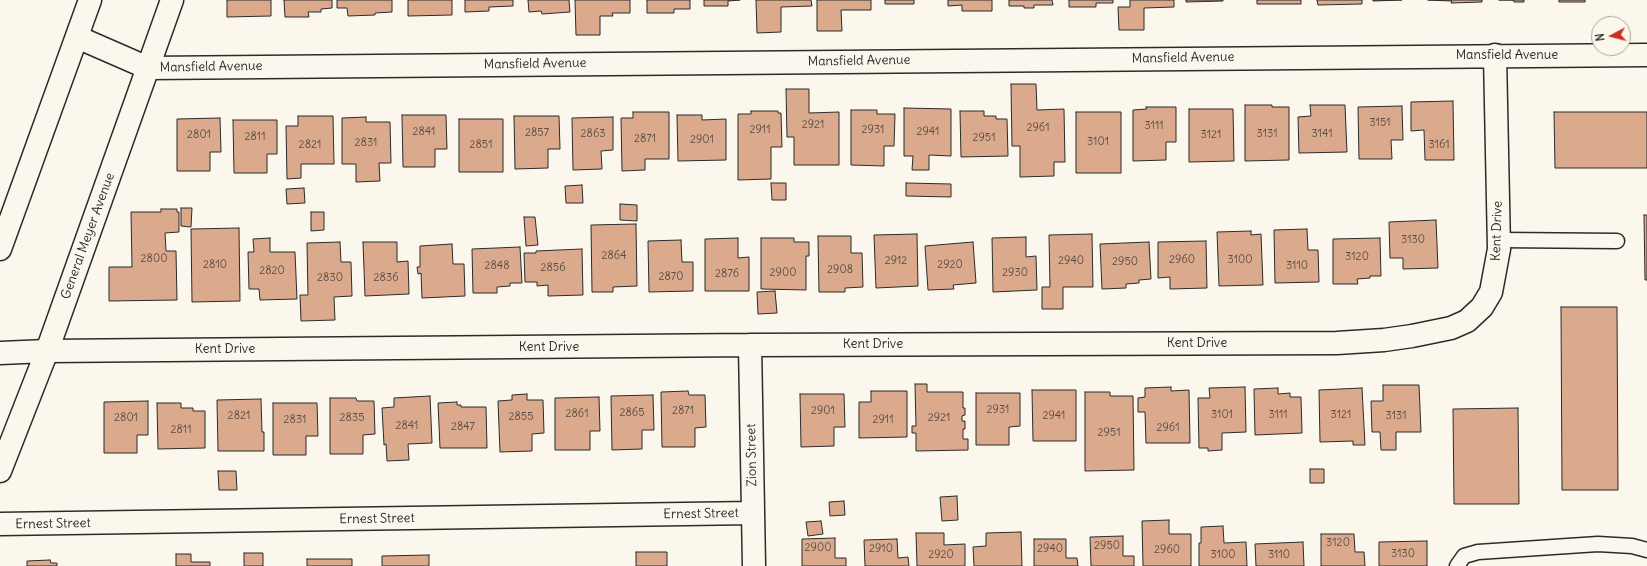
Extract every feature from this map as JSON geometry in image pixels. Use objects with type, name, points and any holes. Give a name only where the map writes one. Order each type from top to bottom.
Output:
[{"type":"street","points":[[0,249],[90,0]]},
{"type":"street","name":"General Meyer Avenue","points":[[0,471],[47,351],[172,0]]},
{"type":"street","name":"Mansfield Avenue","points":[[77,37],[148,68],[1647,54]]},
{"type":"street","name":"Kent Drive","points":[[0,353],[47,351],[750,345],[1337,343],[1384,340],[1451,328],[1467,320],[1482,307],[1491,292],[1499,249],[1495,55]]},
{"type":"street","name":"Zion Street","points":[[750,345],[754,566]]},
{"type":"street","name":"Ernest Street","points":[[0,524],[753,514]]},
{"type":"lane","points":[[1499,240],[1617,241]]},
{"type":"lane","points":[[1457,566],[1464,556],[1478,552],[1598,544],[1632,546],[1647,550]]},
{"type":"building","points":[[227,0],[271,0],[271,16],[227,17]]},
{"type":"building","points":[[284,0],[332,0],[332,8],[321,9],[321,12],[308,12],[309,17],[285,17]]},
{"type":"building","points":[[337,0],[392,0],[392,12],[375,13],[375,15],[348,16],[347,8],[337,8]]},
{"type":"building","points":[[408,0],[452,0],[452,15],[408,16]]},
{"type":"building","points":[[465,0],[513,0],[513,6],[489,7],[489,11],[465,12]]},
{"type":"building","points":[[528,0],[569,0],[570,12],[542,14],[541,11],[529,12]]},
{"type":"building","points":[[575,0],[630,0],[630,13],[612,13],[613,16],[600,16],[600,35],[576,35]]},
{"type":"building","points":[[647,0],[690,0],[690,9],[674,9],[674,13],[647,13]]},
{"type":"building","points":[[704,0],[740,0],[728,1],[728,6],[704,6]]},
{"type":"building","points":[[756,0],[811,0],[812,6],[781,7],[781,32],[757,33]]},
{"type":"building","points":[[817,0],[871,0],[871,10],[841,10],[842,31],[817,31]]},
{"type":"building","points":[[885,0],[914,0],[914,4],[885,4]]},
{"type":"building","points":[[948,0],[992,0],[992,11],[962,11],[962,5],[948,6]]},
{"type":"building","points":[[1009,0],[1052,0],[1053,5],[1034,5],[1034,8],[1024,8],[1024,6],[1009,6]]},
{"type":"building","points":[[1069,0],[1113,0],[1113,3],[1096,3],[1096,7],[1069,7]]},
{"type":"building","points":[[1130,0],[1174,0],[1174,7],[1144,8],[1144,30],[1119,30],[1118,7],[1130,7]]},
{"type":"building","points":[[1186,0],[1223,0],[1223,1],[1186,2]]},
{"type":"building","points":[[1257,0],[1301,0],[1301,4],[1257,4]]},
{"type":"building","points":[[1317,0],[1362,0],[1362,4],[1318,5]]},
{"type":"building","points":[[1373,0],[1402,0],[1373,1]]},
{"type":"building","points":[[1428,0],[1482,0],[1482,2],[1451,3],[1452,1]]},
{"type":"building","points":[[1513,0],[1524,0],[1524,2],[1514,2]]},
{"type":"building","points":[[1559,0],[1585,0],[1585,2],[1559,2]]},
{"type":"building","points":[[1011,84],[1036,84],[1037,110],[1064,109],[1065,162],[1054,162],[1054,176],[1020,177],[1020,146],[1012,146]]},
{"type":"building","points":[[786,89],[809,89],[809,113],[839,112],[839,165],[794,165],[794,137],[787,137]]},
{"type":"building","points":[[1453,101],[1454,160],[1425,160],[1424,130],[1411,131],[1411,102]]},
{"type":"building","points":[[1245,105],[1272,105],[1272,107],[1289,107],[1289,160],[1245,161]]},
{"type":"building","points":[[1310,105],[1345,105],[1347,152],[1299,153],[1298,117],[1311,116]]},
{"type":"building","points":[[1402,106],[1403,140],[1391,140],[1392,159],[1359,159],[1358,107]]},
{"type":"building","points":[[1146,107],[1176,107],[1176,142],[1166,142],[1166,160],[1133,161],[1133,110],[1147,109]]},
{"type":"building","points":[[904,108],[951,109],[951,156],[929,155],[929,170],[912,170],[913,156],[904,156]]},
{"type":"building","points":[[1189,109],[1233,109],[1234,161],[1189,162]]},
{"type":"building","points":[[851,110],[877,110],[877,114],[895,114],[894,146],[884,146],[884,166],[851,165]]},
{"type":"building","points":[[751,111],[778,111],[778,113],[781,113],[782,147],[771,147],[771,179],[738,180],[738,114],[751,114]]},
{"type":"building","points":[[960,111],[984,111],[984,116],[996,116],[996,119],[1007,119],[1008,156],[961,157]]},
{"type":"building","points":[[633,112],[669,112],[669,159],[645,159],[645,170],[622,171],[621,118],[633,118]]},
{"type":"building","points":[[1076,112],[1121,112],[1121,173],[1076,173]]},
{"type":"building","points":[[1554,112],[1647,112],[1647,168],[1555,168]]},
{"type":"building","points":[[402,115],[446,115],[447,149],[435,149],[435,167],[403,167]]},
{"type":"building","points":[[677,115],[702,115],[702,120],[726,119],[726,160],[678,161]]},
{"type":"building","points":[[298,116],[333,116],[334,164],[301,164],[301,178],[287,179],[286,126],[298,126]]},
{"type":"building","points":[[514,116],[559,116],[560,149],[548,149],[548,168],[515,169]]},
{"type":"building","points":[[366,117],[366,122],[390,122],[391,163],[379,163],[380,181],[356,182],[356,164],[342,164],[342,118]]},
{"type":"building","points":[[613,117],[613,150],[601,151],[602,169],[573,170],[572,118]]},
{"type":"building","points":[[220,118],[221,152],[210,152],[210,171],[177,171],[177,119]]},
{"type":"building","points":[[459,119],[503,119],[503,172],[459,172]]},
{"type":"building","points":[[233,120],[277,120],[277,154],[267,154],[267,173],[234,173]]},
{"type":"building","points":[[771,183],[786,183],[786,200],[772,200]]},
{"type":"building","points":[[906,183],[951,184],[951,197],[906,196]]},
{"type":"building","points":[[582,185],[583,203],[566,203],[565,186]]},
{"type":"building","points":[[304,188],[305,203],[287,204],[286,189]]},
{"type":"building","points":[[620,204],[637,205],[637,221],[620,220]]},
{"type":"building","points":[[181,208],[192,208],[191,227],[181,226]]},
{"type":"building","points":[[161,209],[177,209],[177,212],[179,212],[179,232],[165,233],[166,251],[176,251],[177,300],[109,301],[109,267],[132,267],[131,212],[161,212]]},
{"type":"building","points":[[311,212],[324,212],[324,230],[311,231]]},
{"type":"building","points":[[1644,215],[1647,215],[1647,280],[1645,280]]},
{"type":"building","points":[[524,217],[535,217],[538,245],[526,246]]},
{"type":"building","points":[[1436,220],[1438,268],[1403,269],[1403,258],[1390,258],[1389,222]]},
{"type":"building","points":[[636,224],[637,286],[613,287],[613,292],[592,292],[591,225]]},
{"type":"building","points":[[239,228],[240,301],[192,302],[191,229]]},
{"type":"building","points":[[1307,229],[1308,250],[1318,250],[1319,282],[1275,283],[1274,230]]},
{"type":"building","points":[[1251,231],[1251,235],[1261,234],[1263,285],[1219,286],[1217,232]]},
{"type":"building","points":[[917,234],[918,286],[876,288],[874,235]]},
{"type":"building","points":[[1092,234],[1093,287],[1063,287],[1063,309],[1042,309],[1042,287],[1050,287],[1049,235]]},
{"type":"building","points":[[818,236],[851,236],[851,253],[862,253],[863,287],[845,288],[845,292],[819,292]]},
{"type":"building","points":[[1026,237],[1026,257],[1036,256],[1037,290],[993,292],[992,238]]},
{"type":"building","points":[[270,238],[270,252],[295,252],[297,299],[260,300],[259,289],[249,289],[248,252],[254,252],[253,239]]},
{"type":"building","points":[[738,238],[738,258],[749,257],[749,291],[705,291],[705,239]]},
{"type":"building","points":[[761,238],[794,238],[794,242],[809,242],[809,256],[806,256],[806,290],[761,289]]},
{"type":"building","points":[[1380,238],[1381,276],[1370,276],[1370,278],[1357,279],[1358,284],[1333,284],[1333,239]]},
{"type":"building","points":[[681,240],[682,262],[693,262],[693,291],[649,292],[648,241]]},
{"type":"building","points":[[1206,241],[1207,288],[1170,289],[1170,277],[1158,278],[1158,242]]},
{"type":"building","points":[[340,242],[341,262],[351,262],[352,296],[334,297],[335,320],[301,321],[300,295],[308,295],[307,243]]},
{"type":"building","points":[[363,242],[397,242],[397,262],[408,261],[409,294],[365,296]]},
{"type":"building","points":[[973,242],[976,283],[953,285],[954,289],[928,290],[925,246]]},
{"type":"building","points":[[1149,242],[1151,279],[1139,280],[1139,283],[1126,284],[1126,288],[1102,289],[1100,244]]},
{"type":"building","points":[[452,244],[453,264],[464,264],[465,296],[422,298],[421,273],[418,274],[417,267],[420,267],[420,246]]},
{"type":"building","points":[[520,247],[522,283],[510,283],[510,286],[497,287],[497,293],[473,293],[472,249]]},
{"type":"building","points":[[582,249],[583,295],[548,296],[548,285],[537,286],[537,282],[525,282],[524,253]]},
{"type":"building","points":[[775,291],[777,313],[758,314],[757,292]]},
{"type":"building","points":[[1561,307],[1617,307],[1618,490],[1562,490]]},
{"type":"building","points":[[915,384],[927,384],[927,392],[963,392],[963,408],[965,408],[965,415],[962,416],[962,421],[965,421],[965,429],[963,429],[963,439],[968,439],[968,450],[916,451],[916,433],[912,433],[912,426],[916,426]]},
{"type":"building","points":[[1383,385],[1419,385],[1421,432],[1396,432],[1396,450],[1381,450],[1380,432],[1372,432],[1371,401],[1383,401]]},
{"type":"building","points":[[1171,387],[1171,391],[1189,390],[1190,443],[1146,443],[1145,412],[1138,412],[1138,398],[1145,397],[1145,388]]},
{"type":"building","points":[[1245,387],[1246,432],[1222,433],[1222,450],[1208,451],[1208,448],[1199,448],[1198,398],[1210,398],[1209,388]]},
{"type":"building","points":[[1278,388],[1278,394],[1290,393],[1290,397],[1301,397],[1302,433],[1255,435],[1254,389]]},
{"type":"building","points":[[1362,388],[1365,445],[1353,445],[1353,441],[1320,442],[1319,390]]},
{"type":"building","points":[[1032,390],[1076,390],[1076,441],[1033,441]]},
{"type":"building","points":[[688,391],[689,395],[705,395],[706,427],[695,428],[695,447],[662,447],[661,392]]},
{"type":"building","points":[[871,391],[907,391],[907,437],[859,438],[859,402],[871,402]]},
{"type":"building","points":[[1085,392],[1110,392],[1110,396],[1133,396],[1134,470],[1085,471]]},
{"type":"building","points":[[976,393],[1020,393],[1020,426],[1009,427],[1009,445],[976,445]]},
{"type":"building","points":[[527,394],[527,400],[543,400],[544,433],[532,434],[532,451],[500,452],[498,401],[512,400],[512,395]]},
{"type":"building","points":[[800,394],[844,394],[845,427],[834,427],[834,446],[801,447]]},
{"type":"building","points":[[653,395],[654,430],[642,430],[642,449],[612,450],[611,396]]},
{"type":"building","points":[[430,396],[432,443],[408,444],[409,460],[387,461],[386,444],[384,445],[382,408],[394,407],[394,398]]},
{"type":"building","points":[[599,397],[600,431],[590,431],[590,450],[555,450],[555,398]]},
{"type":"building","points":[[330,398],[356,398],[357,401],[374,401],[375,434],[363,435],[363,454],[330,454]]},
{"type":"building","points":[[261,399],[264,451],[218,451],[217,400]]},
{"type":"building","points":[[148,401],[148,435],[137,435],[137,453],[104,453],[104,402]]},
{"type":"building","points":[[457,402],[457,405],[461,405],[461,407],[486,407],[487,448],[440,448],[438,403]]},
{"type":"building","points":[[157,403],[181,403],[181,408],[193,408],[193,411],[205,411],[205,448],[158,449]]},
{"type":"building","points":[[273,403],[317,403],[318,436],[306,436],[306,455],[273,455]]},
{"type":"building","points":[[1518,408],[1519,504],[1454,504],[1453,409]]},
{"type":"building","points":[[1310,469],[1324,469],[1324,483],[1310,483]]},
{"type":"building","points":[[218,471],[236,471],[237,490],[219,490]]},
{"type":"building","points":[[957,496],[958,520],[942,521],[940,497]]},
{"type":"building","points":[[844,501],[845,515],[830,516],[829,502]]},
{"type":"building","points":[[1169,520],[1169,534],[1191,534],[1191,566],[1143,566],[1142,521]]},
{"type":"building","points":[[821,521],[823,534],[808,536],[806,522]]},
{"type":"building","points":[[1223,526],[1224,543],[1246,542],[1247,566],[1199,566],[1201,527]]},
{"type":"building","points":[[1021,532],[1022,566],[974,566],[973,547],[986,546],[986,533]]},
{"type":"building","points":[[916,533],[944,533],[944,545],[965,544],[965,566],[917,566]]},
{"type":"building","points":[[1321,534],[1354,534],[1355,552],[1364,552],[1365,566],[1321,566]]},
{"type":"building","points":[[1123,536],[1123,556],[1134,556],[1134,566],[1091,566],[1090,537]]},
{"type":"building","points":[[835,538],[835,558],[846,558],[846,566],[802,566],[802,539]]},
{"type":"building","points":[[897,539],[898,558],[908,557],[909,566],[865,566],[864,540]]},
{"type":"building","points":[[1034,539],[1066,539],[1066,558],[1077,558],[1078,566],[1034,566]]},
{"type":"building","points":[[1427,541],[1427,566],[1379,566],[1379,542]]},
{"type":"building","points":[[1303,542],[1304,566],[1256,566],[1255,544]]},
{"type":"building","points":[[636,552],[667,552],[667,566],[636,566]]},
{"type":"building","points":[[244,553],[263,553],[263,566],[244,566]]},
{"type":"building","points":[[176,554],[191,554],[191,562],[210,562],[210,566],[176,566]]},
{"type":"building","points":[[429,555],[429,566],[382,566],[382,556]]},
{"type":"building","points":[[307,559],[352,559],[352,566],[307,566]]},
{"type":"building","points":[[50,560],[51,563],[57,563],[57,566],[27,566],[27,561]]}]
